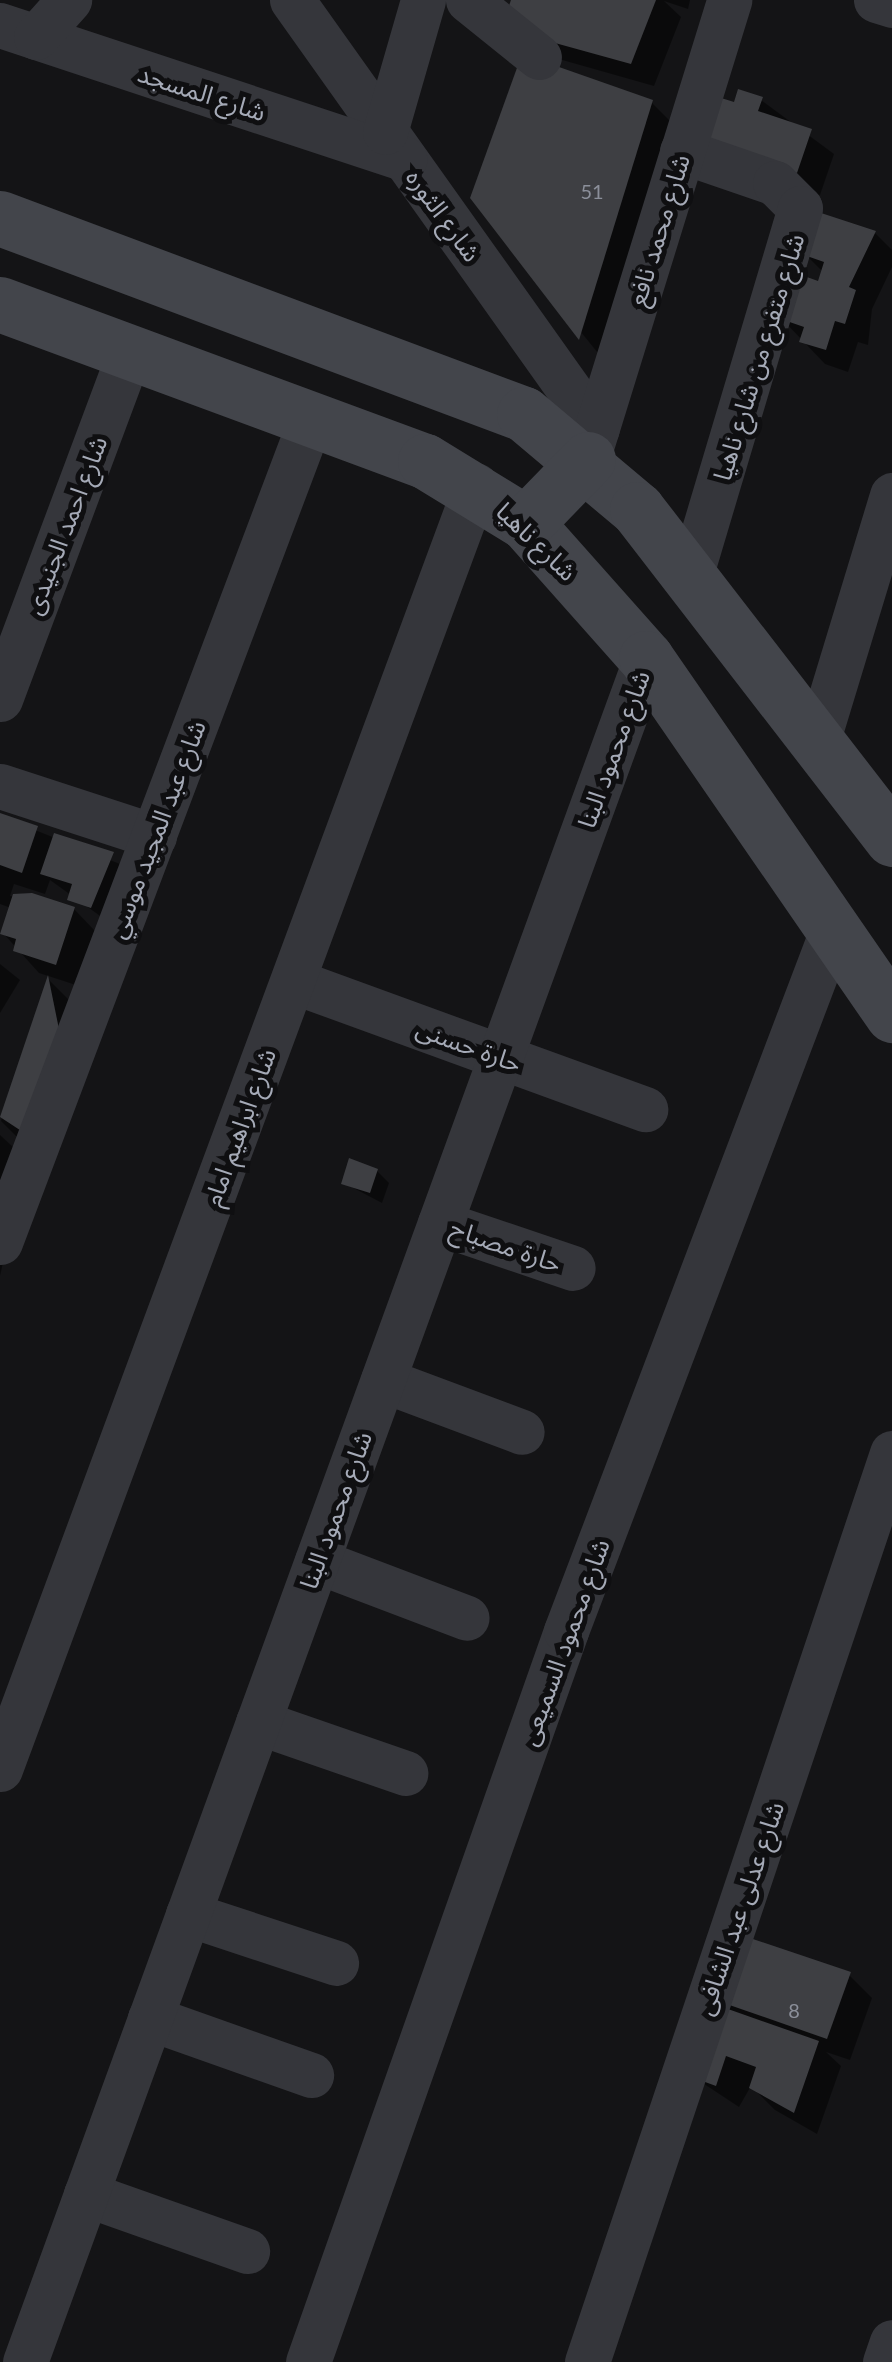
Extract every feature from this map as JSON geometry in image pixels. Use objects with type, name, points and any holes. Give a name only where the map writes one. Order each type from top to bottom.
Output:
[{"type":"main road","points":[[0,218],[470,387],[592,444],[892,839]]},
{"type":"main road","name":"شارع ناهيا","points":[[0,304],[312,416],[476,485],[526,523],[646,658],[892,1015]]},
{"type":"main road","points":[[526,523],[592,444]]},
{"type":"street","points":[[18,31],[70,0]]},
{"type":"street","name":"شارع الثوره","points":[[292,0],[592,444]]},
{"type":"street","points":[[394,146],[423,0]]},
{"type":"street","points":[[468,0],[539,56]]},
{"type":"street","name":"شارع محمد نافع","points":[[592,444],[728,0]]},
{"type":"street","points":[[876,0],[892,5]]},
{"type":"street","name":"شارع المسجد","points":[[18,31],[394,146]]},
{"type":"street","name":"شارع متفرع من شارع ناهيا","points":[[682,151],[775,184],[800,208],[690,576]]},
{"type":"street","name":"شارع احمد الجنيدى","points":[[0,700],[130,351]]},
{"type":"street","name":"شارع عبد المجيد موسي","points":[[0,1242],[312,416]]},
{"type":"street","name":"شارع ابراهيم امام","points":[[0,1769],[476,485]]},
{"type":"street","points":[[818,738],[892,494]]},
{"type":"street","name":"شارع محمود البنا","points":[[40,2358],[86,2194],[646,658]]},
{"type":"street","points":[[0,786],[154,836]]},
{"type":"street","name":"شارع محمود السميعى","points":[[308,2362],[566,1631],[833,928]]},
{"type":"street","name":"حارة حسنى","points":[[293,981],[646,1109]]},
{"type":"street","name":"حارة مصباح","points":[[440,1222],[573,1268]]},
{"type":"street","points":[[382,1380],[522,1432]]},
{"type":"street","name":"شارع عدلى عبد الشافى","points":[[587,2362],[892,1454]]},
{"type":"street","points":[[316,1560],[467,1618]]},
{"type":"street","points":[[258,1722],[404,1772]]},
{"type":"street","points":[[188,1914],[336,1964]]},
{"type":"street","points":[[150,2018],[310,2075]]},
{"type":"street","points":[[86,2194],[247,2251]]},
{"type":"street","points":[[885,2362],[892,2342]]},
{"type":"building","points":[[511,0],[656,0],[631,64],[501,28]]},
{"type":"building","points":[[522,54],[653,100],[579,340],[470,198]]},
{"type":"building","points":[[738,89],[763,97],[758,111],[812,129],[797,173],[703,143],[718,97],[734,102]]},
{"type":"building","points":[[818,212],[876,231],[849,287],[856,290],[845,324],[835,321],[826,350],[799,342],[804,327],[778,318],[793,272],[818,281],[824,262],[804,255]]},
{"type":"building","points":[[0,813],[38,826],[22,873],[0,865]]},
{"type":"building","points":[[54,833],[114,852],[91,908],[67,900],[72,884],[40,874]]},
{"type":"building","points":[[32,893],[75,907],[56,965],[13,951],[16,939],[0,934],[13,894]]},
{"type":"building","points":[[48,975],[62,1044],[29,1136],[0,1117]]},
{"type":"building","points":[[349,1158],[378,1169],[370,1193],[341,1184]]},
{"type":"building","points":[[738,1934],[851,1972],[827,2039],[715,2000]]},
{"type":"building","points":[[711,2003],[819,2041],[794,2113],[749,2088],[756,2067],[726,2056],[716,2086],[686,2075]]}]
